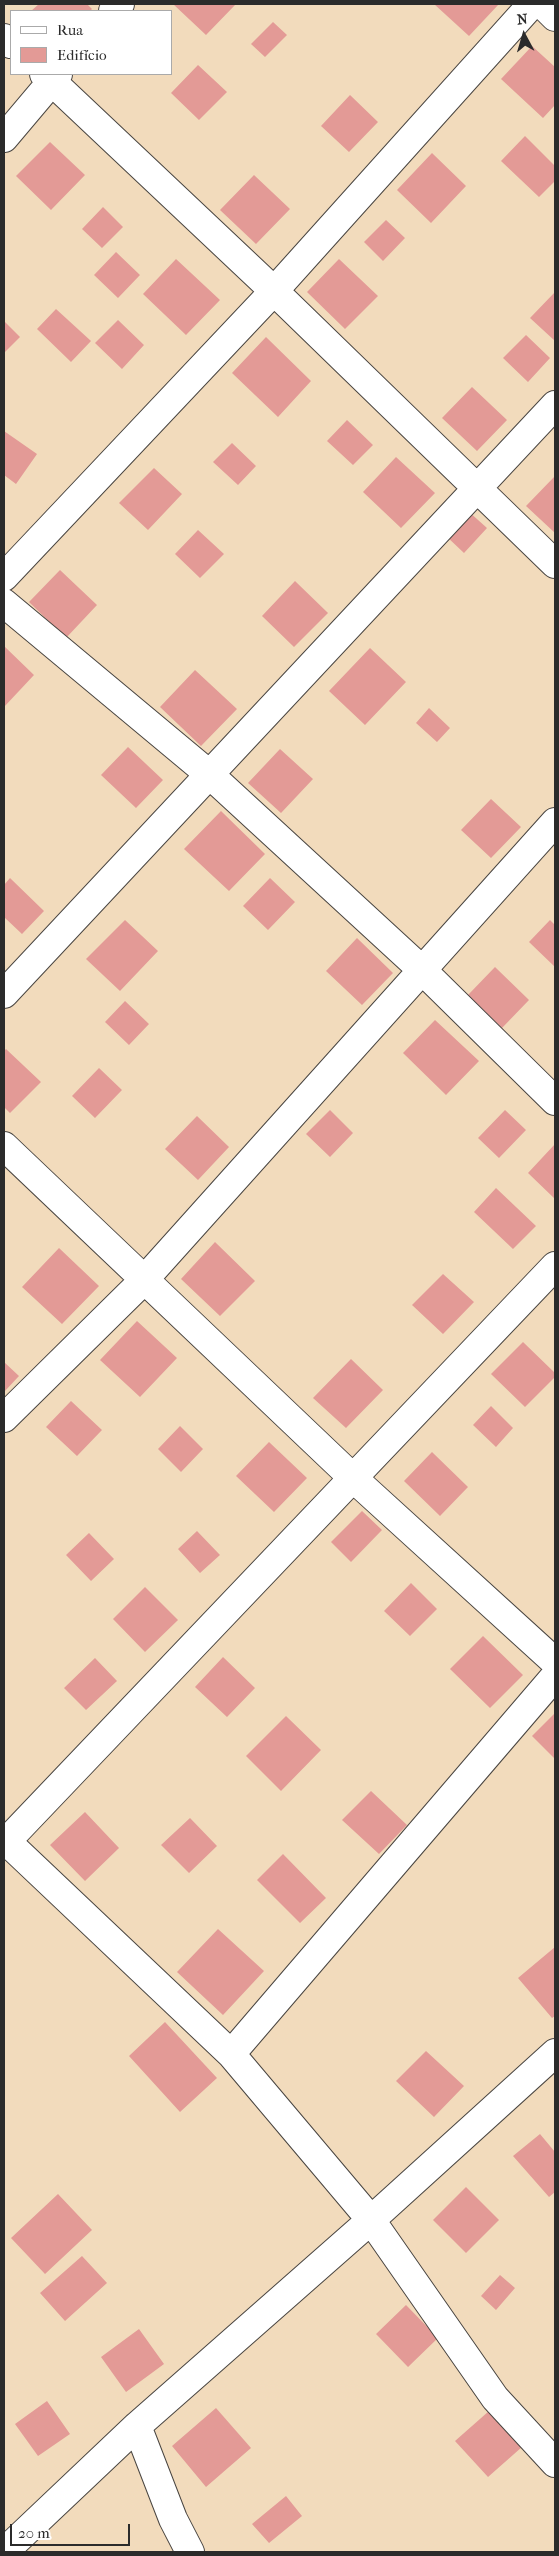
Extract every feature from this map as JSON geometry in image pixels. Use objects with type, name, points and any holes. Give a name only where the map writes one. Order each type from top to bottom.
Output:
[{"type":"street","points":[[4,577],[274,291],[532,4]]},
{"type":"street","points":[[542,4],[555,17]]},
{"type":"street","points":[[4,138],[52,76],[555,564]]},
{"type":"street","points":[[4,994],[555,405]]},
{"type":"street","points":[[4,603],[209,774],[422,970],[555,1101]]},
{"type":"street","points":[[4,1418],[143,1281],[555,822]]},
{"type":"street","points":[[4,1146],[143,1281],[353,1478],[555,1662]]},
{"type":"street","points":[[555,1266],[5,1841],[231,2054],[372,2220],[495,2398],[555,2463]]},
{"type":"street","points":[[231,2054],[555,1676]]},
{"type":"street","points":[[4,2552],[137,2426],[372,2220],[555,2053]]},
{"type":"street","points":[[137,2426],[173,2519],[190,2552]]},
{"type":"building","points":[[39,4],[87,4],[92,9],[91,10],[32,10]]},
{"type":"building","points":[[173,4],[236,4],[206,35]]},
{"type":"building","points":[[434,4],[499,4],[469,36]]},
{"type":"building","points":[[273,22],[287,35],[265,57],[251,44]]},
{"type":"building","points":[[532,46],[555,67],[555,105],[543,118],[501,79]]},
{"type":"building","points":[[198,65],[227,92],[199,120],[171,93]]},
{"type":"building","points":[[350,95],[378,122],[349,152],[321,126]]},
{"type":"building","points":[[525,136],[555,166],[555,181],[539,197],[501,161]]},
{"type":"building","points":[[50,142],[85,175],[51,210],[16,176]]},
{"type":"building","points":[[432,153],[466,186],[431,223],[397,190]]},
{"type":"building","points":[[254,175],[290,209],[256,244],[220,210]]},
{"type":"building","points":[[103,207],[123,227],[102,248],[82,229]]},
{"type":"building","points":[[386,220],[405,238],[383,261],[364,242]]},
{"type":"building","points":[[116,252],[140,275],[118,298],[94,275]]},
{"type":"building","points":[[176,259],[220,300],[186,335],[143,294]]},
{"type":"building","points":[[339,259],[378,296],[345,329],[307,292]]},
{"type":"building","points":[[555,292],[555,341],[530,318]]},
{"type":"building","points":[[56,309],[91,341],[71,362],[37,329]]},
{"type":"building","points":[[118,320],[144,345],[122,369],[95,343]]},
{"type":"building","points":[[4,321],[20,337],[4,353]]},
{"type":"building","points":[[526,335],[550,358],[528,382],[503,358]]},
{"type":"building","points":[[266,337],[311,381],[278,417],[232,373]]},
{"type":"building","points":[[472,387],[507,420],[477,451],[442,418]]},
{"type":"building","points":[[347,420],[373,445],[353,465],[327,441]]},
{"type":"building","points":[[4,431],[37,454],[16,484],[4,475]]},
{"type":"building","points":[[232,443],[256,466],[238,485],[213,462]]},
{"type":"building","points":[[396,457],[435,493],[401,528],[363,492]]},
{"type":"building","points":[[154,468],[182,494],[148,530],[119,503]]},
{"type":"building","points":[[555,476],[555,533],[526,506]]},
{"type":"building","points":[[468,511],[487,528],[464,553],[445,535]]},
{"type":"building","points":[[198,530],[224,554],[200,578],[175,554]]},
{"type":"building","points":[[60,570],[97,605],[66,638],[29,602]]},
{"type":"building","points":[[295,581],[328,613],[294,647],[262,616]]},
{"type":"building","points":[[4,646],[34,675],[4,707]]},
{"type":"building","points":[[370,648],[406,682],[365,725],[329,691]]},
{"type":"building","points":[[195,670],[237,709],[201,746],[160,707]]},
{"type":"building","points":[[429,708],[450,728],[437,742],[416,723]]},
{"type":"building","points":[[128,747],[163,780],[136,808],[101,775]]},
{"type":"building","points":[[280,749],[313,779],[281,813],[248,783]]},
{"type":"building","points":[[491,799],[521,827],[491,858],[461,830]]},
{"type":"building","points":[[221,811],[265,854],[229,891],[184,849]]},
{"type":"building","points":[[10,878],[44,911],[22,934],[4,917],[4,885]]},
{"type":"building","points":[[270,878],[295,902],[268,930],[243,906]]},
{"type":"building","points":[[125,920],[158,951],[120,991],[86,959]]},
{"type":"building","points":[[550,920],[555,925],[555,967],[529,942]]},
{"type":"building","points":[[357,938],[393,973],[362,1005],[326,971]]},
{"type":"building","points":[[495,967],[529,1000],[502,1028],[468,995]]},
{"type":"building","points":[[125,1001],[149,1024],[129,1045],[105,1022]]},
{"type":"building","points":[[435,1020],[479,1061],[446,1095],[403,1053]]},
{"type":"building","points":[[6,1049],[41,1082],[10,1113],[4,1107],[4,1051]]},
{"type":"building","points":[[99,1068],[122,1090],[95,1118],[72,1096]]},
{"type":"building","points":[[330,1110],[353,1133],[330,1157],[306,1134]]},
{"type":"building","points":[[505,1110],[526,1130],[499,1158],[478,1138]]},
{"type":"building","points":[[197,1116],[229,1147],[198,1180],[165,1149]]},
{"type":"building","points":[[555,1144],[555,1199],[528,1173]]},
{"type":"building","points":[[496,1188],[536,1226],[513,1249],[474,1212]]},
{"type":"building","points":[[215,1242],[255,1281],[220,1316],[181,1279]]},
{"type":"building","points":[[59,1248],[99,1286],[62,1324],[22,1287]]},
{"type":"building","points":[[443,1274],[474,1302],[443,1334],[412,1305]]},
{"type":"building","points":[[137,1321],[177,1358],[140,1397],[100,1360]]},
{"type":"building","points":[[523,1342],[555,1373],[555,1377],[525,1407],[491,1374]]},
{"type":"building","points":[[351,1359],[383,1390],[346,1428],[313,1398]]},
{"type":"building","points":[[4,1362],[19,1376],[4,1392]]},
{"type":"building","points":[[71,1401],[102,1430],[77,1456],[46,1427]]},
{"type":"building","points":[[491,1406],[513,1428],[496,1447],[473,1425]]},
{"type":"building","points":[[180,1426],[203,1449],[181,1472],[158,1449]]},
{"type":"building","points":[[269,1442],[307,1478],[274,1512],[236,1476]]},
{"type":"building","points":[[432,1452],[468,1487],[440,1516],[404,1481]]},
{"type":"building","points":[[362,1511],[382,1530],[351,1562],[331,1542]]},
{"type":"building","points":[[197,1531],[220,1555],[200,1573],[178,1549]]},
{"type":"building","points":[[89,1533],[114,1559],[91,1581],[66,1555]]},
{"type":"building","points":[[411,1583],[437,1609],[410,1636],[384,1611]]},
{"type":"building","points":[[145,1587],[178,1620],[145,1652],[113,1619]]},
{"type":"building","points":[[483,1636],[523,1675],[490,1708],[450,1669]]},
{"type":"building","points":[[223,1657],[255,1688],[227,1717],[195,1687]]},
{"type":"building","points":[[95,1658],[117,1681],[86,1710],[64,1688]]},
{"type":"building","points":[[555,1713],[555,1759],[532,1736]]},
{"type":"building","points":[[286,1716],[321,1750],[281,1791],[246,1756]]},
{"type":"building","points":[[371,1791],[407,1825],[379,1854],[342,1820]]},
{"type":"building","points":[[85,1812],[119,1848],[85,1881],[50,1845]]},
{"type":"building","points":[[190,1818],[217,1846],[189,1873],[161,1845]]},
{"type":"building","points":[[283,1854],[326,1898],[300,1923],[257,1880]]},
{"type":"building","points":[[218,1929],[264,1971],[223,2015],[177,1972]]},
{"type":"building","points":[[555,1947],[555,2016],[552,2018],[518,1978]]},
{"type":"building","points":[[165,2022],[217,2078],[180,2112],[129,2056]]},
{"type":"building","points":[[426,2051],[464,2086],[434,2117],[396,2081]]},
{"type":"building","points":[[540,2134],[555,2152],[555,2192],[549,2197],[513,2156]]},
{"type":"building","points":[[466,2187],[499,2220],[466,2253],[433,2220]]},
{"type":"building","points":[[58,2194],[92,2230],[45,2274],[11,2238]]},
{"type":"building","points":[[82,2256],[107,2283],[65,2321],[40,2293]]},
{"type":"building","points":[[500,2275],[515,2288],[496,2310],[481,2296]]},
{"type":"building","points":[[406,2305],[438,2338],[408,2367],[376,2334]]},
{"type":"building","points":[[139,2329],[164,2364],[126,2392],[101,2357]]},
{"type":"building","points":[[47,2401],[70,2434],[38,2456],[15,2424]]},
{"type":"building","points":[[216,2408],[251,2448],[206,2487],[172,2446]]},
{"type":"building","points":[[489,2411],[522,2447],[488,2477],[455,2441]]},
{"type":"building","points":[[286,2496],[302,2516],[269,2543],[252,2524]]}]
